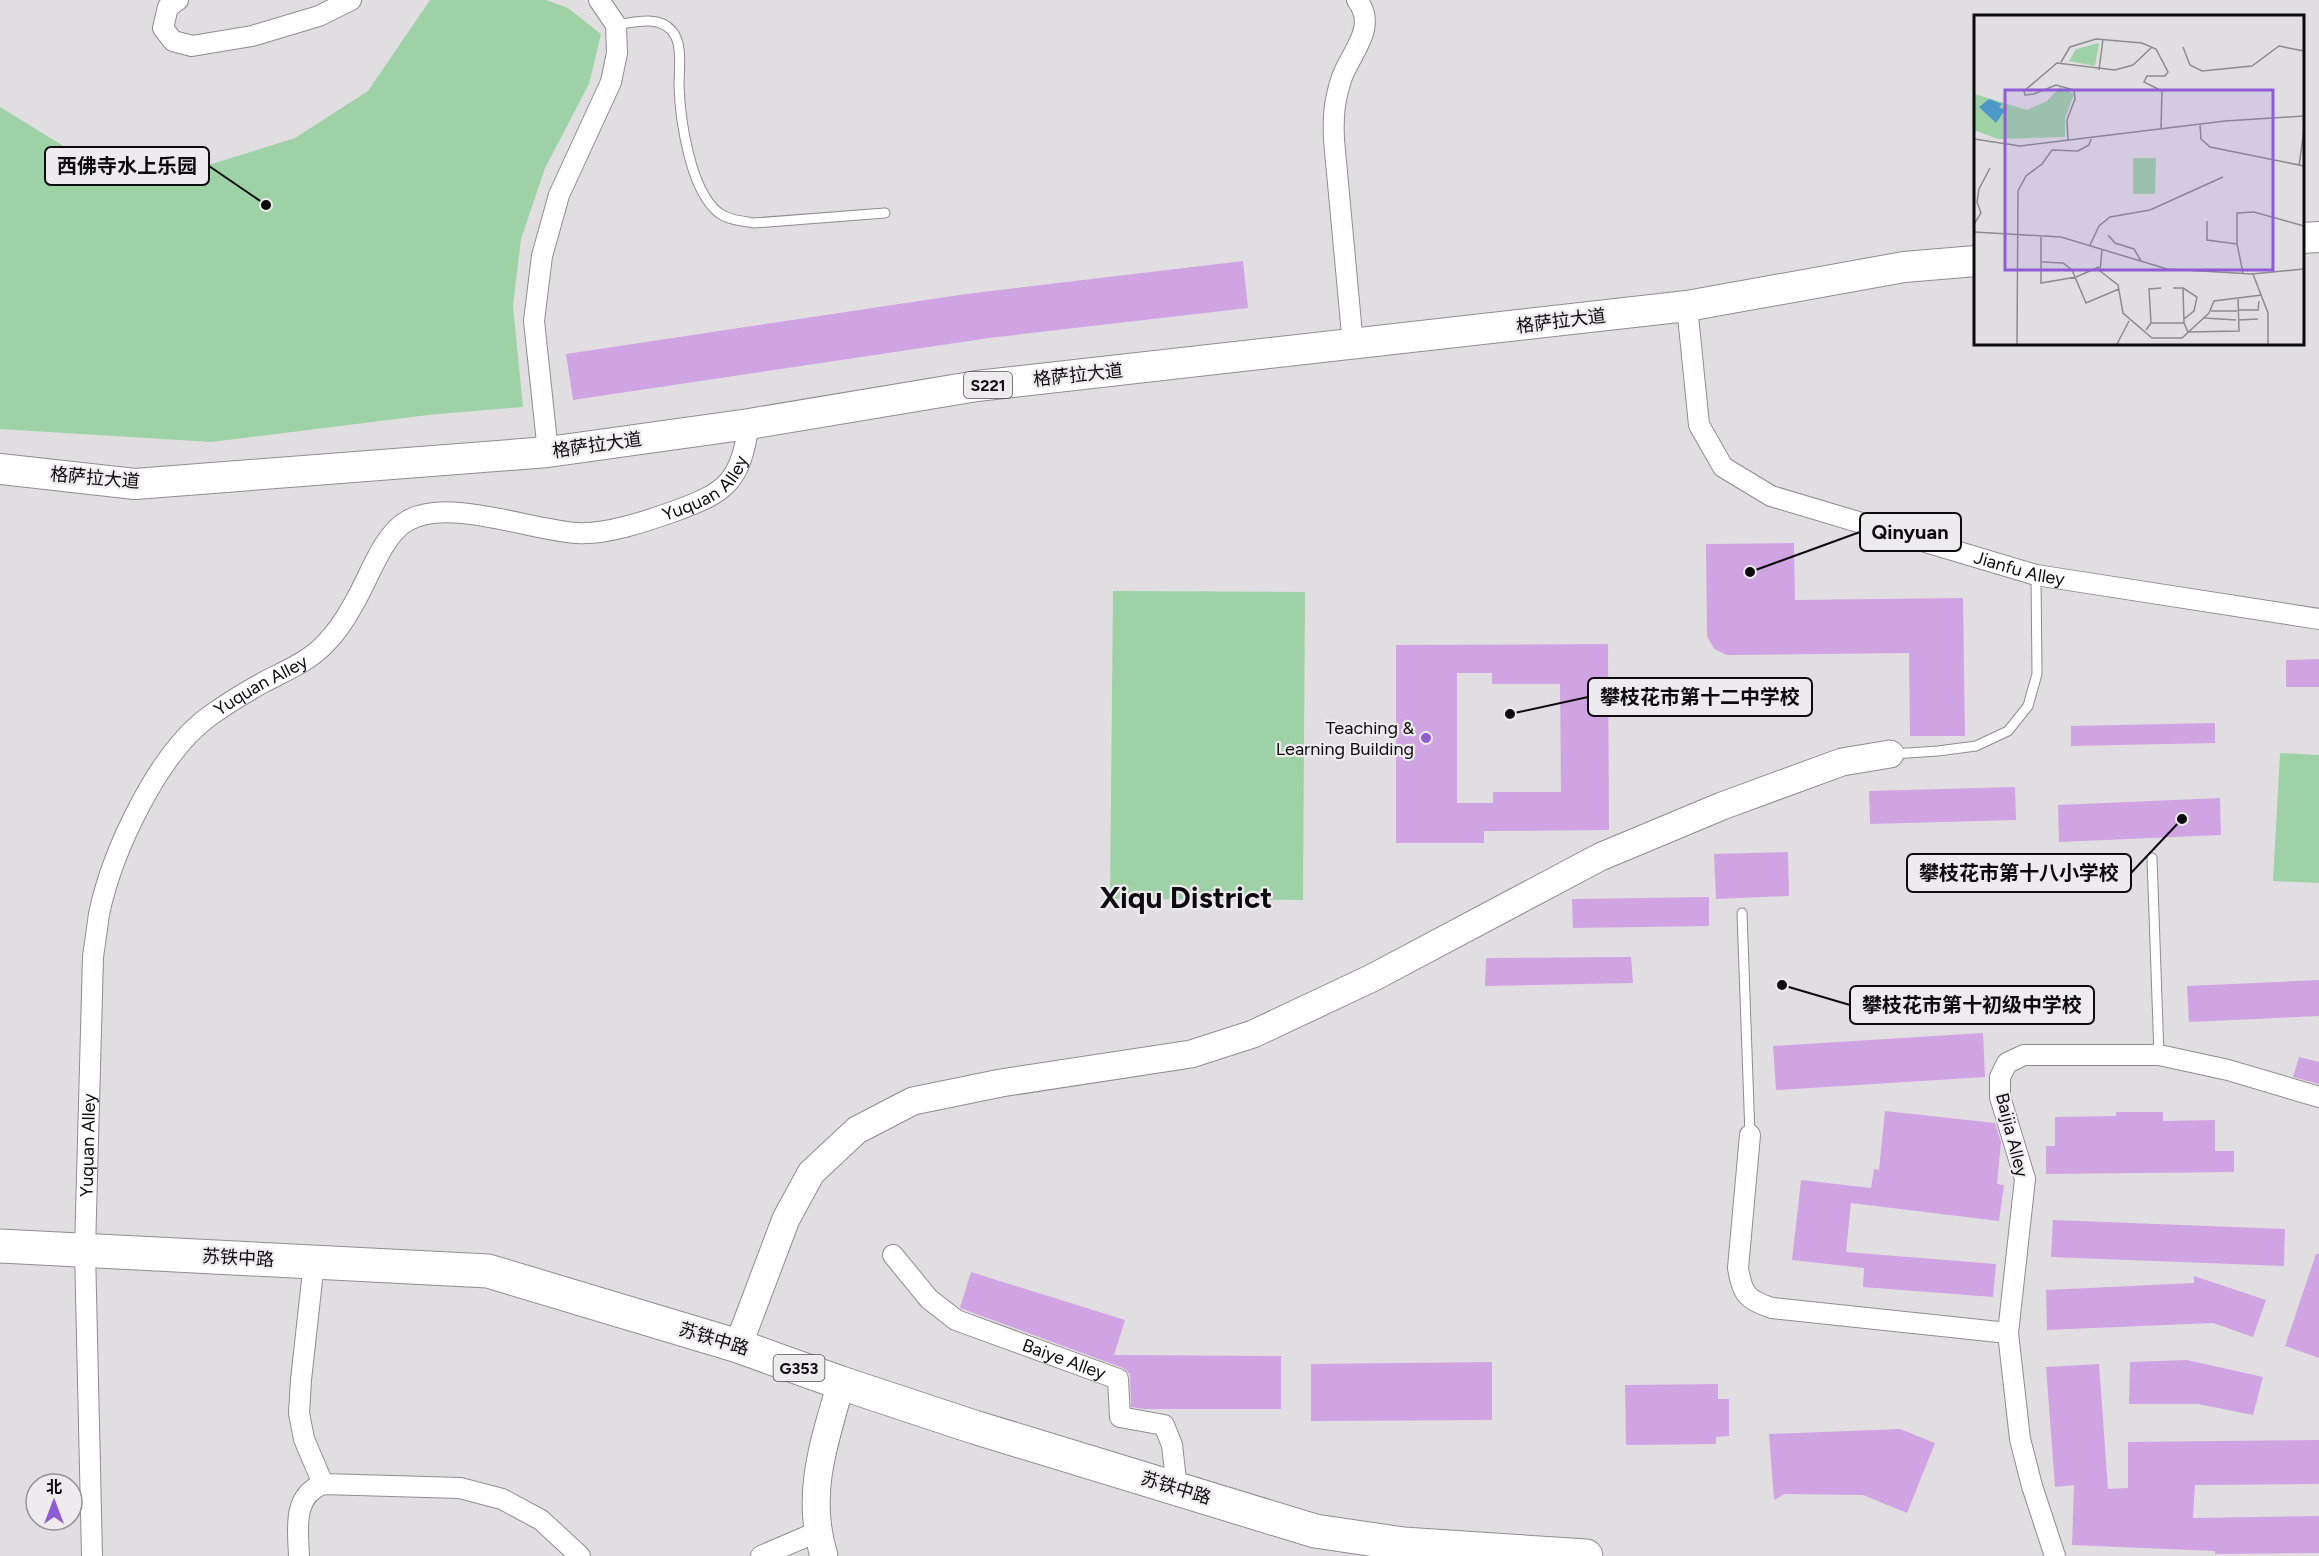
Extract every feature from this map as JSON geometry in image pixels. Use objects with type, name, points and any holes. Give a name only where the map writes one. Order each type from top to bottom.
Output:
[{"type":"highway","name":"苏铁中路","points":[[0,1246],[488,1271],[738,1346],[974,1427],[1315,1531],[1404,1544],[1586,1556]]},
{"type":"main road","points":[[2304,238],[2319,237]]},
{"type":"main road","name":"格萨拉大道","points":[[0,469],[135,484],[548,452],[749,424],[977,386],[1687,306],[1904,267],[1974,261]]},
{"type":"street","points":[[178,0],[168,7],[164,28],[173,41],[192,46],[252,36],[319,16],[351,0]]},
{"type":"street","points":[[548,452],[534,321],[542,256],[559,195],[611,81],[617,53],[616,25],[599,0]]},
{"type":"street","points":[[1353,345],[1334,140],[1333,106],[1342,76],[1359,46],[1365,25],[1362,6],[1357,0]]},
{"type":"street","name":"Jianfu Alley","points":[[1687,306],[1699,425],[1723,467],[1771,496],[2036,575],[2319,619]]},
{"type":"street","name":"Yuquan Alley","points":[[92,1556],[85,1250],[93,957],[99,913],[111,874],[134,817],[153,783],[180,745],[208,717],[266,681],[298,665],[325,644],[353,606],[390,536],[406,521],[430,513],[456,511],[544,530],[580,534],[636,525],[708,499],[732,480],[744,452],[749,424]]},
{"type":"street","points":[[738,1346],[786,1219],[811,1173],[857,1130],[903,1106],[913,1101],[1001,1083],[1191,1054],[1253,1034],[1372,978],[1600,857],[1722,806],[1842,762],[1890,754]]},
{"type":"street","name":"Baijia Alley","points":[[2055,1556],[2032,1486],[2020,1439],[2008,1333],[2025,1179],[2000,1097],[2000,1077],[2007,1063],[2024,1055],[2158,1055],[2228,1070],[2319,1097]]},
{"type":"street","points":[[1750,1135],[1738,1268],[1741,1288],[1753,1302],[1772,1308],[2008,1333]]},
{"type":"street","name":"Baiye Alley","points":[[893,1255],[929,1299],[956,1320],[1118,1379],[1120,1417],[1164,1425],[1172,1445],[1178,1489]]},
{"type":"street","points":[[314,1262],[299,1413],[304,1439],[323,1484]]},
{"type":"street","points":[[761,1556],[821,1544],[815,1497],[820,1456],[841,1383]]},
{"type":"street","points":[[299,1556],[298,1520],[302,1501],[311,1489],[323,1484],[460,1488],[502,1499],[541,1520],[580,1556]]},
{"type":"lane","points":[[616,25],[646,21],[662,23],[674,32],[678,49],[679,98],[686,138],[697,180],[706,199],[719,213],[734,220],[754,223],[885,213]]},
{"type":"lane","points":[[1890,754],[1976,746],[2008,731],[2028,706],[2037,674],[2036,575]]},
{"type":"lane","points":[[2152,858],[2158,1055]]},
{"type":"lane","points":[[1742,913],[1750,1135]]},
{"type":"green space","points":[[430,0],[546,0],[568,8],[601,34],[589,84],[545,168],[521,239],[513,306],[523,407],[428,415],[211,442],[0,429],[0,107],[70,150],[189,171],[295,138],[368,91]]},
{"type":"green space","points":[[1113,591],[1305,592],[1303,900],[1110,899]]},
{"type":"green space","points":[[2280,753],[2319,755],[2319,883],[2273,881]]},
{"type":"building","points":[[1243,261],[1248,308],[989,338],[573,400],[566,354],[966,294]]},
{"type":"building","points":[[1794,543],[1795,600],[1963,598],[1965,736],[1910,736],[1909,653],[1727,655],[1714,649],[1707,636],[1706,544]]},
{"type":"building","name":"Teaching & Learning Building","points":[[1608,644],[1609,830],[1484,831],[1484,843],[1396,843],[1396,645]],"holes":[[[1457,673],[1492,673],[1492,684],[1560,684],[1561,792],[1493,792],[1493,803],[1457,803]]]},
{"type":"building","points":[[2319,659],[2319,687],[2286,687],[2286,660]]},
{"type":"building","points":[[2215,723],[2215,743],[2071,746],[2071,726]]},
{"type":"building","points":[[2015,787],[2016,820],[1870,824],[1869,791]]},
{"type":"building","points":[[2220,798],[2221,835],[2059,842],[2058,805]]},
{"type":"building","points":[[1788,852],[1789,896],[1716,899],[1714,854]]},
{"type":"building","points":[[1709,897],[1709,926],[1573,928],[1572,899]]},
{"type":"building","points":[[1631,957],[1633,983],[1485,986],[1486,958]]},
{"type":"building","points":[[2319,980],[2319,1016],[2189,1022],[2187,986]]},
{"type":"building","points":[[1983,1033],[1985,1077],[1776,1090],[1773,1046]]},
{"type":"building","points":[[2299,1057],[2319,1062],[2319,1084],[2293,1077]]},
{"type":"building","points":[[1885,1111],[1995,1123],[2001,1142],[1997,1184],[2004,1185],[1999,1221],[1851,1203],[1846,1252],[1996,1264],[1993,1297],[1863,1287],[1864,1268],[1792,1260],[1801,1180],[1871,1188],[1874,1169],[1879,1170]]},
{"type":"building","points":[[2116,1112],[2163,1112],[2163,1121],[2215,1120],[2215,1151],[2234,1151],[2234,1172],[2046,1174],[2046,1146],[2055,1146],[2055,1117],[2116,1116]]},
{"type":"building","points":[[2053,1220],[2285,1229],[2284,1266],[2051,1257]]},
{"type":"building","points":[[2316,1254],[2319,1254],[2319,1358],[2285,1346]]},
{"type":"building","points":[[971,1272],[1125,1320],[1114,1355],[1281,1356],[1281,1409],[1144,1409],[1131,1407],[1130,1374],[1123,1368],[960,1308]]},
{"type":"building","points":[[2194,1276],[2266,1300],[2253,1337],[2213,1323],[2047,1330],[2046,1290],[2194,1283]]},
{"type":"building","points":[[2187,1360],[2263,1377],[2253,1415],[2198,1404],[2129,1404],[2130,1362]]},
{"type":"building","points":[[1492,1362],[1492,1420],[1311,1421],[1311,1364]]},
{"type":"building","points":[[2099,1364],[2108,1489],[2128,1488],[2128,1442],[2319,1440],[2319,1484],[2195,1485],[2193,1518],[2319,1516],[2319,1553],[2215,1554],[2215,1551],[2072,1545],[2074,1485],[2055,1487],[2046,1367]]},
{"type":"building","points":[[1718,1384],[1718,1399],[1729,1399],[1729,1436],[1716,1437],[1716,1444],[1626,1445],[1625,1385]]},
{"type":"building","points":[[1900,1429],[1935,1443],[1907,1513],[1863,1495],[1785,1494],[1774,1500],[1769,1434]]},
{"type":"place","name":"西佛寺水上乐园","points":[[266,205]]},
{"type":"place","name":"Qinyuan","points":[[1750,572]]},
{"type":"place","name":"攀枝花市第十二中学校","points":[[1510,714]]},
{"type":"place","name":"Teaching & Learning Building","points":[[1426,738]]},
{"type":"place","name":"攀枝花市第十八小学校","points":[[2182,819]]},
{"type":"place","name":"攀枝花市第十初级中学校","points":[[1782,985]]},
{"type":"district","name":"Xiqu District","points":[[1186,898]]}]
